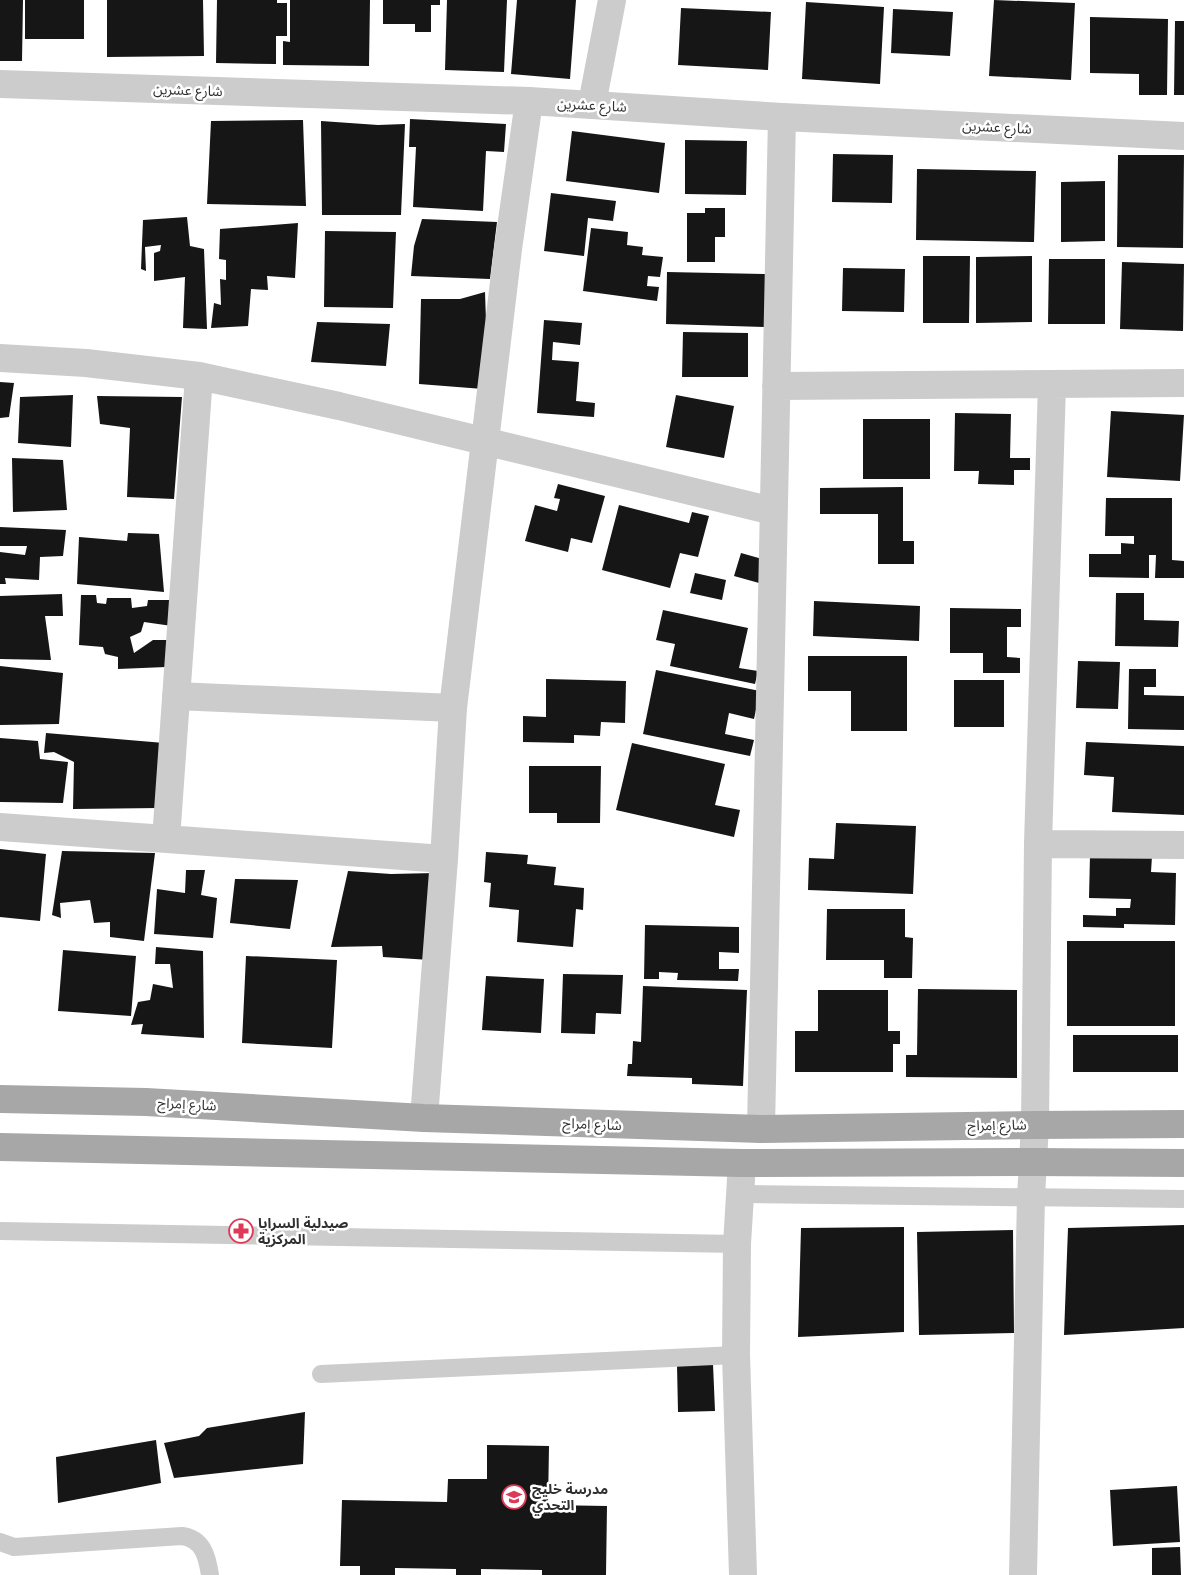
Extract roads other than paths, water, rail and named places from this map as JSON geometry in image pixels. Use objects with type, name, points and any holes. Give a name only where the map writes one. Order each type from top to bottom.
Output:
[{"type":"main road","name":"شارع إمراح","points":[[0,1099],[146,1102],[424,1118],[761,1130],[1184,1124]]},
{"type":"main road","points":[[0,1147],[742,1163],[1184,1163]]},
{"type":"street","points":[[592,104],[612,0]]},
{"type":"street","name":"شارع عشرين","points":[[0,84],[529,101],[782,117],[1184,136]]},
{"type":"street","points":[[424,1118],[444,858],[453,708],[508,248],[529,101]]},
{"type":"street","points":[[761,1130],[782,117]]},
{"type":"street","points":[[0,358],[86,363],[199,376],[339,406],[773,511]]},
{"type":"street","points":[[166,839],[199,376]]},
{"type":"street","points":[[1023,1575],[1031,1197],[1035,1125],[1038,844],[1052,384]]},
{"type":"street","points":[[776,386],[1184,384]]},
{"type":"street","points":[[176,696],[453,708]]},
{"type":"street","points":[[0,827],[444,858]]},
{"type":"street","points":[[1038,844],[1184,845]]},
{"type":"street","points":[[742,1163],[737,1244],[736,1355],[743,1575]]},
{"type":"lane","points":[[740,1194],[1184,1199]]},
{"type":"lane","points":[[0,1231],[737,1244]]},
{"type":"lane","points":[[321,1374],[736,1355]]},
{"type":"lane","points":[[0,1542],[14,1546],[189,1537],[203,1548],[208,1558],[210,1575]]},
{"type":"place","name":"صيدلية السرايا المركزية","points":[[241,1231]]},
{"type":"place","name":"مدرسة خليج التحدي","points":[[514,1497]]}]
